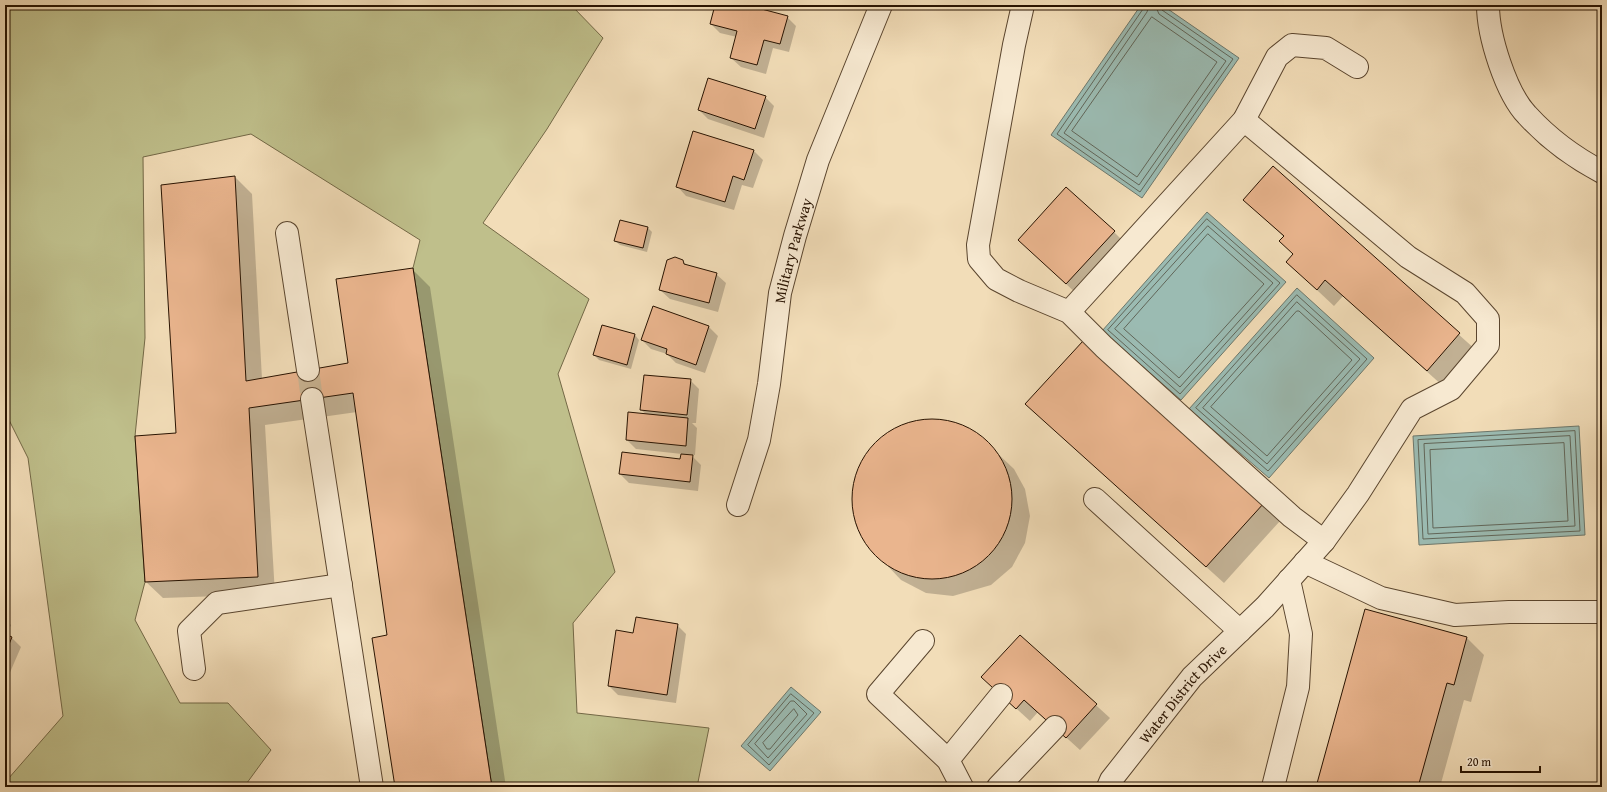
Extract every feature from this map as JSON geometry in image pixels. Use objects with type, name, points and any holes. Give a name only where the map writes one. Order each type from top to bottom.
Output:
[{"type":"street","name":"Military Parkway","points":[[738,505],[759,440],[769,384],[780,293],[795,236],[818,160],[881,5]]},
{"type":"street","points":[[1023,5],[1014,45],[978,245],[979,259],[996,279],[1025,294],[1069,312],[1104,347],[1292,517],[1324,541]]},
{"type":"street","points":[[1488,5],[1489,31],[1499,62],[1516,99],[1526,115],[1581,161],[1602,172]]},
{"type":"street","points":[[1069,312],[1244,120],[1277,57],[1292,45],[1326,48],[1357,68]]},
{"type":"street","name":"Water District Drive","points":[[1108,787],[1111,780],[1192,677],[1265,607],[1324,541],[1358,494],[1412,409],[1451,389],[1488,345],[1488,319],[1465,293],[1408,257],[1244,120]]},
{"type":"street","points":[[286,233],[308,370]]},
{"type":"street","points":[[312,399],[372,787]]},
{"type":"street","points":[[1095,499],[1240,631]]},
{"type":"street","points":[[1305,562],[1381,598],[1455,615],[1509,612],[1602,612]]},
{"type":"street","points":[[1273,787],[1298,687],[1300,634],[1289,580]]},
{"type":"street","points":[[194,669],[189,631],[217,603],[341,585]]},
{"type":"street","points":[[923,642],[878,694],[948,760],[962,787]]},
{"type":"street","points":[[948,760],[1001,695]]},
{"type":"street","points":[[998,787],[1055,727]]},
{"type":"green space","points":[[5,5],[571,5],[603,38],[547,129],[483,223],[589,299],[558,374],[615,572],[573,623],[577,713],[709,728],[697,787],[492,787],[413,268],[420,240],[251,134],[143,157],[145,338],[135,436],[145,582],[135,620],[180,703],[228,703],[271,750],[244,787],[5,787],[5,778],[8,779],[63,716],[28,458],[5,412]]},
{"type":"water","points":[[1141,5],[1162,5],[1239,58],[1142,198],[1051,135]]},
{"type":"water","points":[[1207,212],[1286,282],[1181,400],[1102,331]]},
{"type":"water","points":[[1297,288],[1374,358],[1269,478],[1189,409]]},
{"type":"water","points":[[1579,426],[1585,535],[1419,545],[1413,436]]},
{"type":"water","points":[[791,687],[821,712],[770,771],[741,746]]},
{"type":"building","points":[[715,5],[755,5],[754,7],[788,16],[780,44],[764,40],[757,65],[730,58],[737,31],[710,24]]},
{"type":"building","points":[[708,78],[766,96],[755,129],[698,110]]},
{"type":"building","points":[[693,131],[754,150],[744,180],[733,176],[725,202],[676,187]]},
{"type":"building","points":[[1273,166],[1460,333],[1427,371],[1325,280],[1317,290],[1286,262],[1293,254],[1279,241],[1284,236],[1243,200]]},
{"type":"building","points":[[235,176],[246,381],[348,363],[336,279],[413,268],[492,787],[395,787],[372,638],[387,635],[353,393],[249,408],[258,577],[145,582],[135,436],[176,433],[161,185]]},
{"type":"building","points":[[1066,187],[1115,231],[1066,284],[1018,240]]},
{"type":"building","points":[[620,220],[648,227],[643,248],[614,241]]},
{"type":"building","points":[[675,257],[683,260],[684,264],[717,273],[709,303],[659,290],[667,260]]},
{"type":"building","points":[[653,306],[709,326],[696,365],[666,354],[667,349],[641,340]]},
{"type":"building","points":[[602,325],[635,334],[627,365],[593,355]]},
{"type":"building","points":[[1083,341],[1264,503],[1206,567],[1025,404]]},
{"type":"building","points":[[644,375],[691,379],[687,415],[640,410]]},
{"type":"building","points":[[628,412],[688,418],[686,446],[626,440]]},
{"type":"building","points":[[932,419],[963,425],[983,437],[994,448],[1006,468],[1012,499],[1006,530],[994,550],[983,561],[963,573],[932,579],[901,573],[881,561],[870,550],[858,530],[852,499],[858,468],[870,448],[881,437],[901,425]]},
{"type":"building","points":[[622,452],[680,459],[681,454],[693,455],[690,482],[619,474]]},
{"type":"building","points":[[1365,609],[1467,637],[1454,685],[1447,683],[1418,787],[1316,787]]},
{"type":"building","points":[[636,617],[678,624],[667,695],[608,686],[616,630],[633,633]]},
{"type":"building","points":[[5,634],[12,637],[5,654]]},
{"type":"building","points":[[1020,635],[1097,704],[1066,738],[1024,700],[1016,709],[981,677]]},
{"type":"tunnel","points":[[308,370],[312,399]]}]
